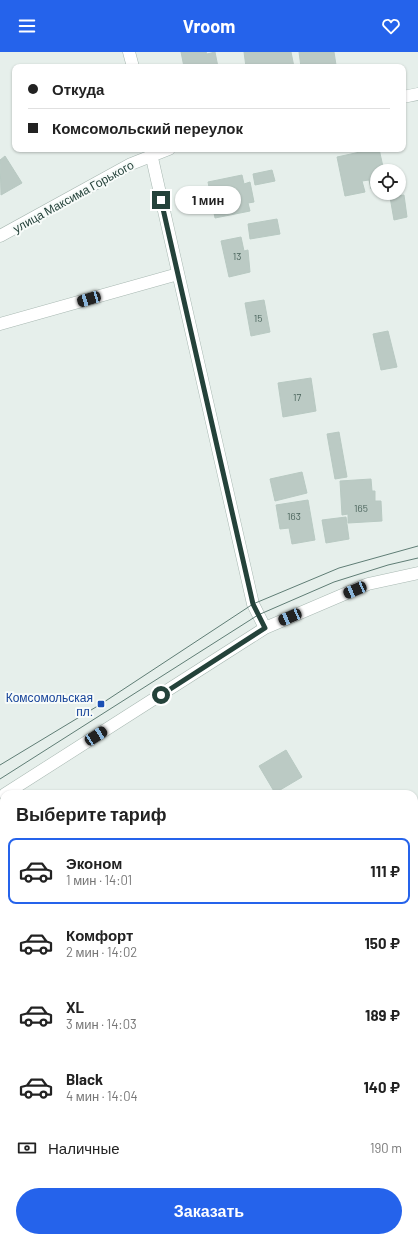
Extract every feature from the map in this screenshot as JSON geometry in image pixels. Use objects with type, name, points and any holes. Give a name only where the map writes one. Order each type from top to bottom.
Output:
[{"type":"street","points":[[129,52],[132,64]]},
{"type":"street","points":[[406,96],[418,94]]},
{"type":"street","points":[[150,152],[253,604],[265,628]]},
{"type":"street","name":"улица Максима Горького","points":[[0,236],[150,152]]},
{"type":"street","points":[[0,324],[178,274]]},
{"type":"street","points":[[10,790],[265,628],[368,584],[418,573]]},
{"type":"building","points":[[181,52],[206,52],[207,54],[215,52],[217,64],[183,64]]},
{"type":"building","points":[[244,52],[291,52],[293,64],[246,64]]},
{"type":"building","points":[[299,52],[334,52],[336,64],[301,64]]},
{"type":"building","points":[[360,152],[380,152],[382,164],[370,164],[370,184],[369,180],[362,181],[365,192],[345,196],[337,157]]},
{"type":"building","points":[[5,156],[22,183],[1,195],[0,160]]},
{"type":"building","points":[[272,170],[275,181],[255,185],[253,174]]},
{"type":"building","points":[[242,175],[244,184],[250,182],[254,202],[248,203],[250,211],[215,218],[208,182]]},
{"type":"building","points":[[391,200],[405,200],[407,217],[394,220]]},
{"type":"building","points":[[277,219],[280,234],[250,239],[248,224]]},
{"type":"building","points":[[241,237],[244,251],[248,250],[250,272],[229,277],[221,241]]},
{"type":"building","points":[[264,300],[270,332],[251,336],[245,303]]},
{"type":"building","points":[[388,331],[397,367],[381,370],[373,334]]},
{"type":"building","points":[[311,378],[316,411],[283,417],[278,383]]},
{"type":"building","points":[[339,432],[347,477],[335,479],[327,434]]},
{"type":"building","points":[[302,472],[307,493],[275,501],[270,479]]},
{"type":"building","points":[[371,479],[372,491],[375,491],[375,501],[381,501],[382,521],[348,523],[348,514],[342,515],[340,481]]},
{"type":"building","points":[[308,500],[315,540],[292,544],[289,528],[280,529],[276,505]]},
{"type":"building","points":[[346,517],[349,539],[326,543],[322,520]]},
{"type":"building","points":[[286,750],[302,777],[280,790],[273,790],[259,766]]},
{"type":"tram line","points":[[0,765],[101,704],[253,604],[339,568],[418,546]]},
{"type":"tram line","points":[[0,779],[258,615],[334,582],[388,565],[418,558]]},
{"type":"place","name":"Комсомольская пл.","points":[[101,704]]},
{"type":"route","points":[[161,200],[253,604],[265,628],[161,695]]}]
